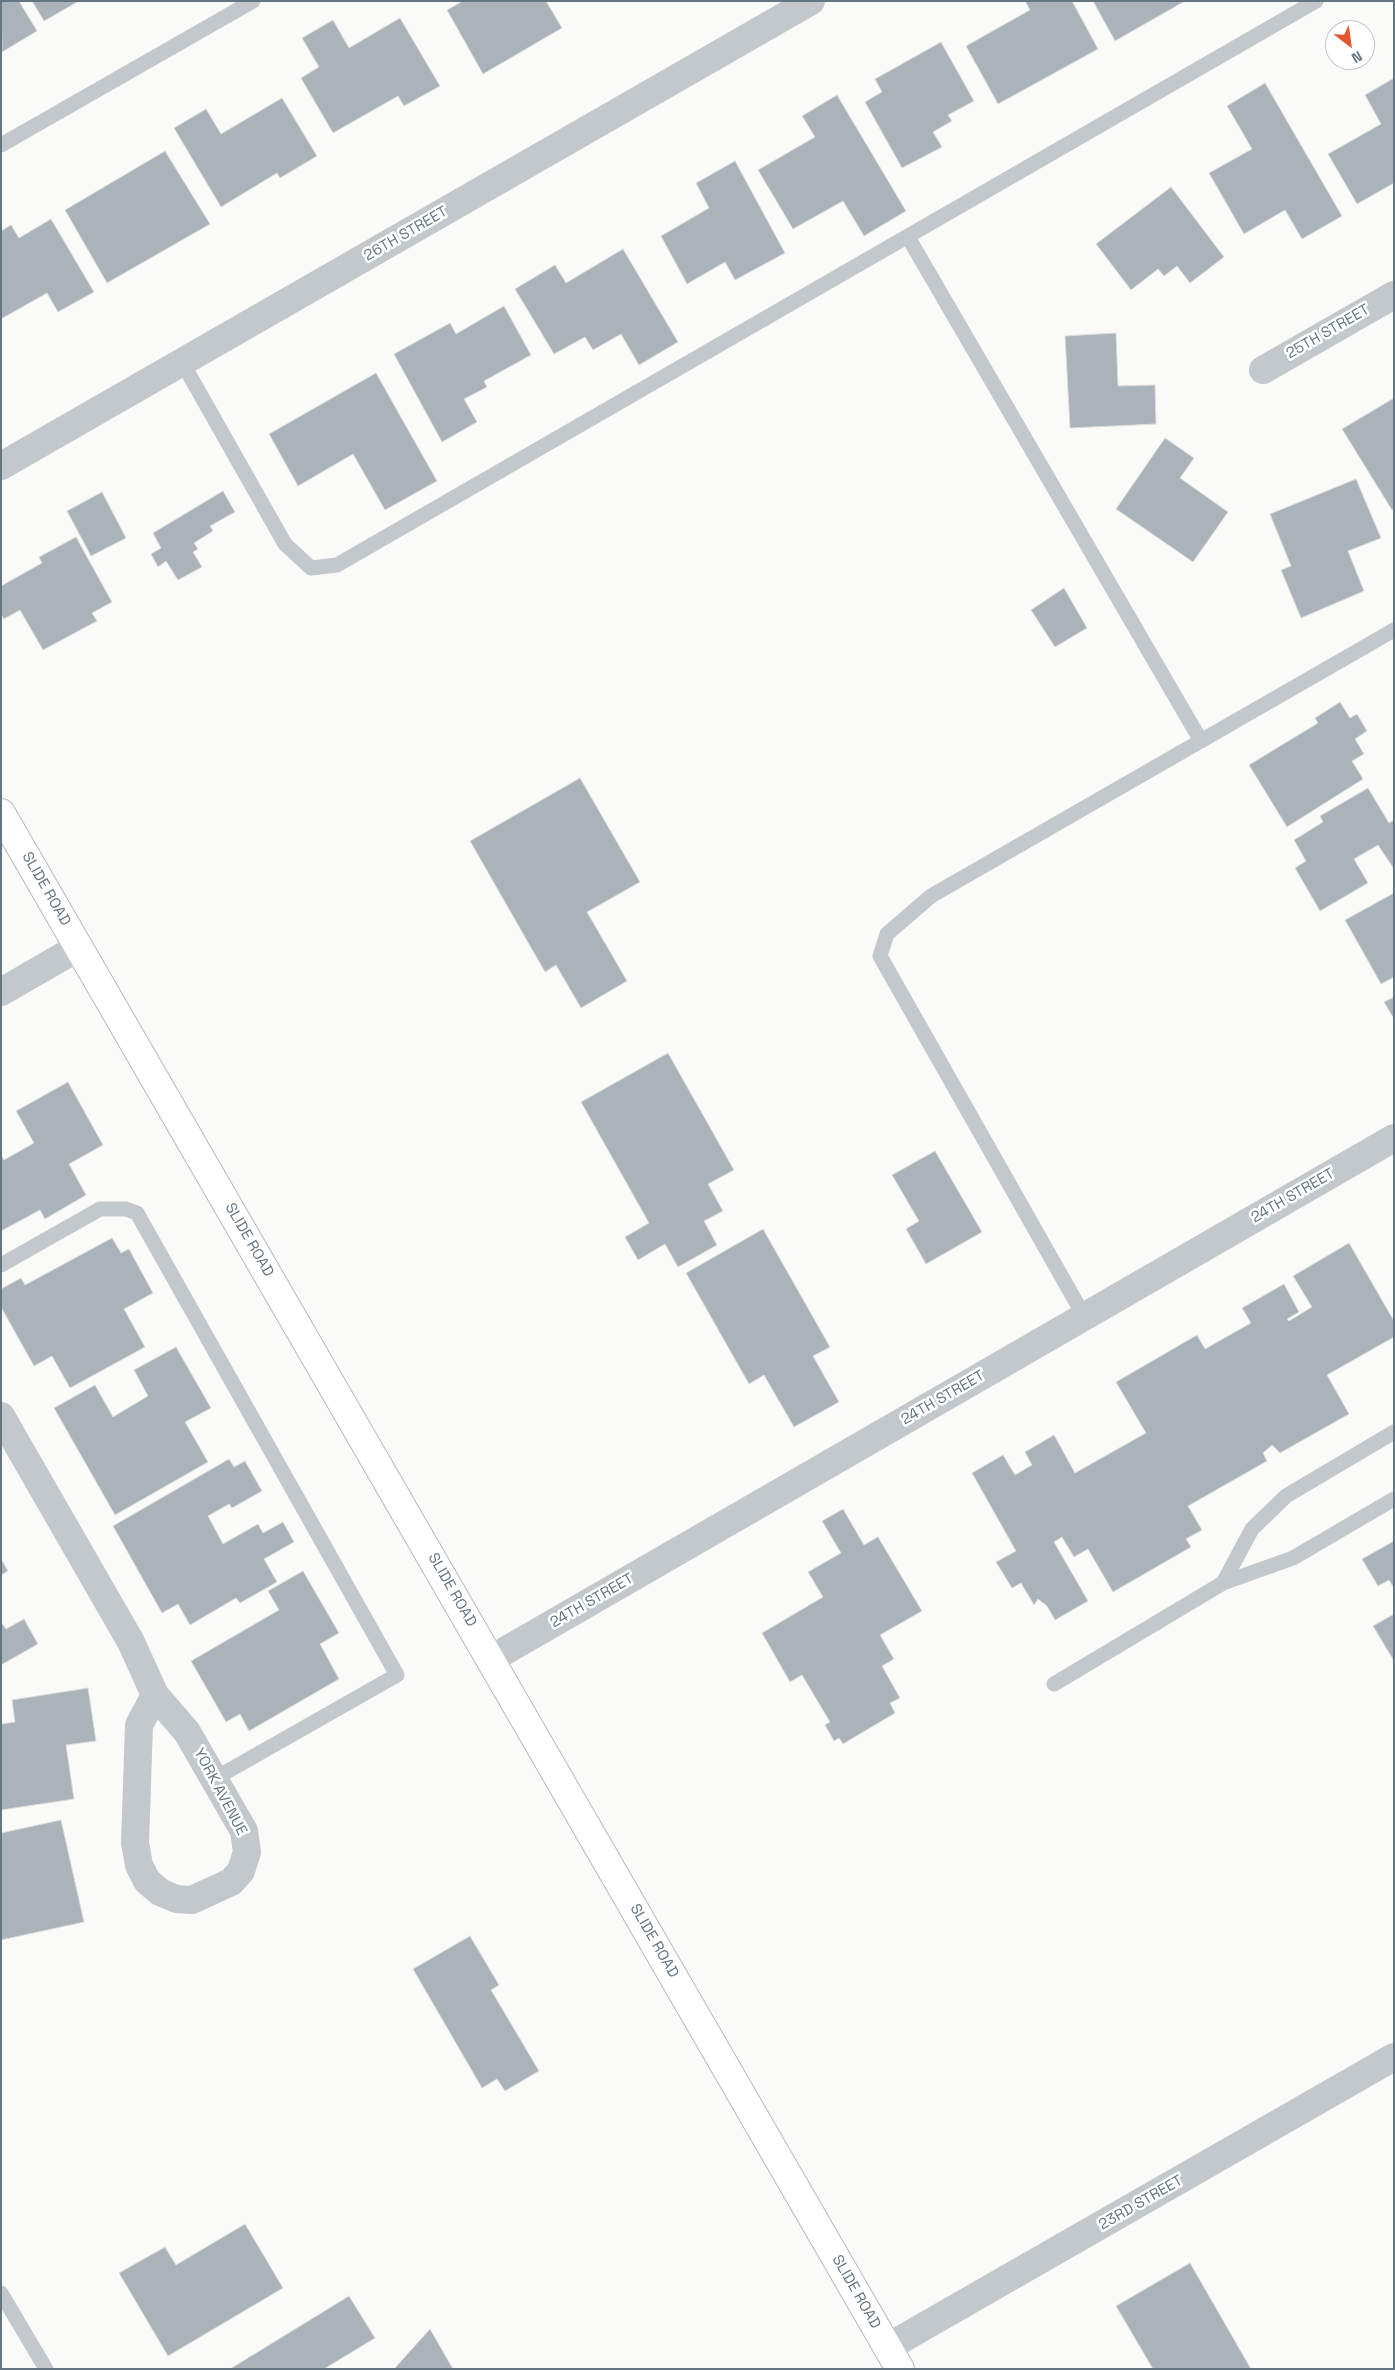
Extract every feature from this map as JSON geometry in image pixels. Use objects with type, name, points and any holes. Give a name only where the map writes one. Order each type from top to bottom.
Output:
[{"type":"main road","name":"SLIDE ROAD","points":[[1,812],[492,1659],[894,2358]]},
{"type":"street","name":"26TH STREET","points":[[1,466],[811,1]]},
{"type":"street","name":"25TH STREET","points":[[1263,370],[1394,295]]},
{"type":"street","points":[[1,992],[79,947]]},
{"type":"street","name":"24TH STREET","points":[[492,1659],[1394,1138]]},
{"type":"street","name":"YORK AVENUE","points":[[1,1416],[131,1642],[155,1695],[187,1732],[244,1831],[247,1852],[241,1871],[231,1882],[192,1900],[176,1899],[160,1892],[147,1881],[139,1865],[135,1843],[140,1725],[155,1695]]},
{"type":"street","name":"23RD STREET","points":[[894,2358],[1394,2057]]},
{"type":"lane","points":[[1,145],[253,1]]},
{"type":"lane","points":[[182,362],[286,544],[310,568],[337,565],[1316,1]]},
{"type":"lane","points":[[908,237],[1202,741]]},
{"type":"lane","points":[[1084,1316],[880,956],[887,934],[931,896],[1394,630]]},
{"type":"lane","points":[[1,1265],[100,1209],[126,1209],[138,1213],[397,1675],[214,1779]]},
{"type":"lane","points":[[1224,1583],[1252,1530],[1286,1496],[1394,1432]]},
{"type":"lane","points":[[1054,1684],[1224,1583],[1293,1558],[1394,1499]]},
{"type":"lane","points":[[1,2293],[46,2369]]},
{"type":"building","points":[[1,1],[19,1],[37,31],[2,52]]},
{"type":"building","points":[[32,1],[79,1],[44,21]]},
{"type":"building","points":[[463,1],[546,1],[562,28],[483,74],[447,10]]},
{"type":"building","points":[[1025,1],[1072,1],[1098,49],[998,104],[966,46],[1030,10]]},
{"type":"building","points":[[1093,1],[1185,1],[1115,41]]},
{"type":"building","points":[[400,18],[440,86],[404,106],[398,96],[333,133],[301,78],[319,67],[302,38],[333,20],[349,48]]},
{"type":"building","points":[[941,42],[974,101],[948,115],[952,121],[933,132],[942,147],[902,168],[865,102],[882,92],[875,79]]},
{"type":"building","points":[[1394,78],[1394,183],[1357,204],[1328,154],[1381,124],[1365,95]]},
{"type":"building","points":[[1265,83],[1342,216],[1302,239],[1285,210],[1244,234],[1209,173],[1252,149],[1227,106]]},
{"type":"building","points":[[837,95],[906,211],[864,236],[843,201],[793,229],[758,170],[815,137],[802,116]]},
{"type":"building","points":[[282,98],[317,156],[280,178],[277,173],[221,207],[174,128],[206,109],[221,134]]},
{"type":"building","points":[[165,151],[210,224],[107,283],[65,210]]},
{"type":"building","points":[[735,161],[785,253],[735,280],[725,262],[687,284],[661,236],[709,208],[696,183]]},
{"type":"building","points":[[1171,187],[1224,257],[1190,283],[1177,266],[1164,276],[1158,269],[1131,290],[1096,244]]},
{"type":"building","points":[[51,219],[94,292],[58,312],[47,293],[1,319],[1,231],[11,225],[19,238]]},
{"type":"building","points":[[623,249],[678,342],[639,365],[621,334],[593,350],[585,337],[554,354],[515,289],[555,265],[566,283]]},
{"type":"building","points":[[504,306],[531,355],[484,381],[487,387],[464,399],[477,422],[442,442],[394,354],[450,323],[456,334]]},
{"type":"building","points":[[1116,333],[1118,386],[1155,385],[1156,424],[1070,428],[1065,336]]},
{"type":"building","points":[[376,373],[437,481],[385,510],[353,454],[298,486],[269,434]]},
{"type":"building","points":[[1394,398],[1394,509],[1392,510],[1342,429]]},
{"type":"building","points":[[1165,438],[1194,458],[1180,478],[1228,512],[1193,562],[1116,509]]},
{"type":"building","points":[[1356,479],[1381,538],[1348,551],[1364,591],[1301,618],[1281,570],[1291,566],[1270,514]]},
{"type":"building","points":[[223,491],[235,512],[210,526],[213,531],[194,543],[198,549],[193,552],[202,567],[178,580],[166,561],[158,567],[151,554],[161,548],[153,533]]},
{"type":"building","points":[[102,492],[126,538],[91,556],[67,511]]},
{"type":"building","points":[[76,537],[112,602],[92,613],[97,621],[43,650],[20,610],[4,619],[1,614],[1,586],[42,563],[39,557]]},
{"type":"building","points":[[1064,588],[1087,628],[1055,647],[1031,610]]},
{"type":"building","points":[[1340,702],[1350,718],[1357,714],[1367,731],[1355,739],[1364,754],[1352,761],[1363,779],[1287,827],[1249,765],[1318,723],[1315,718]]},
{"type":"building","points":[[580,778],[640,882],[587,912],[627,981],[581,1008],[556,965],[545,972],[470,841]]},
{"type":"building","points":[[1368,788],[1389,823],[1394,820],[1394,869],[1378,845],[1354,859],[1368,883],[1320,911],[1295,868],[1306,861],[1294,840],[1323,822],[1320,816]]},
{"type":"building","points":[[1394,893],[1394,977],[1381,984],[1345,920]]},
{"type":"building","points":[[1394,997],[1394,1019],[1384,1002]]},
{"type":"building","points":[[668,1053],[734,1170],[708,1184],[723,1211],[704,1221],[717,1245],[678,1267],[665,1244],[638,1260],[625,1237],[649,1223],[581,1102]]},
{"type":"building","points":[[68,1082],[103,1145],[69,1164],[86,1195],[45,1219],[40,1210],[1,1231],[1,1156],[4,1160],[34,1143],[16,1111]]},
{"type":"building","points":[[935,1151],[982,1232],[926,1264],[906,1229],[919,1221],[892,1175]]},
{"type":"building","points":[[763,1229],[830,1347],[813,1356],[839,1402],[794,1427],[764,1375],[749,1384],[686,1273]]},
{"type":"building","points":[[112,1238],[121,1253],[129,1249],[153,1293],[124,1309],[145,1347],[70,1388],[52,1356],[34,1366],[1,1307],[1,1289],[21,1278],[25,1285]]},
{"type":"building","points":[[1349,1243],[1394,1321],[1394,1337],[1327,1375],[1349,1414],[1280,1453],[1272,1445],[1263,1453],[1267,1461],[1188,1506],[1202,1530],[1186,1539],[1191,1547],[1113,1592],[1088,1549],[1074,1557],[1062,1537],[1054,1542],[1088,1601],[1055,1620],[1047,1606],[1038,1599],[1034,1605],[1021,1583],[1012,1588],[996,1562],[1016,1551],[972,1473],[1003,1455],[1015,1475],[1032,1465],[1025,1452],[1054,1435],[1075,1473],[1146,1433],[1116,1382],[1197,1335],[1205,1349],[1251,1323],[1242,1308],[1284,1284],[1299,1312],[1287,1319],[1289,1321],[1312,1307],[1293,1276]]},
{"type":"building","points":[[176,1347],[211,1408],[185,1422],[208,1462],[115,1515],[54,1408],[95,1385],[113,1417],[148,1396],[134,1370]]},
{"type":"building","points":[[229,1459],[234,1467],[245,1461],[262,1491],[232,1508],[229,1504],[208,1516],[223,1544],[258,1524],[263,1533],[283,1522],[294,1542],[264,1559],[277,1582],[240,1603],[236,1598],[190,1625],[178,1604],[162,1613],[113,1526]]},
{"type":"building","points":[[843,1509],[864,1545],[878,1537],[922,1611],[880,1635],[894,1659],[882,1666],[900,1698],[890,1703],[895,1713],[843,1744],[839,1738],[834,1741],[825,1725],[830,1722],[802,1675],[790,1682],[762,1633],[823,1597],[808,1572],[841,1553],[822,1521]]},
{"type":"building","points":[[1394,1541],[1394,1588],[1389,1580],[1378,1586],[1362,1559]]},
{"type":"building","points":[[1,1559],[8,1571],[1,1575]]},
{"type":"building","points":[[303,1571],[339,1633],[320,1644],[339,1679],[249,1731],[240,1714],[226,1722],[191,1661],[279,1610],[268,1591]]},
{"type":"building","points":[[1394,1614],[1394,1661],[1373,1626]]},
{"type":"building","points":[[24,1619],[38,1644],[1,1665],[1,1622],[6,1629]]},
{"type":"building","points":[[88,1688],[96,1741],[66,1745],[74,1799],[1,1810],[1,1724],[15,1722],[12,1700]]},
{"type":"building","points":[[61,1820],[84,1922],[1,1940],[1,1833]]},
{"type":"building","points":[[470,1936],[499,1985],[491,1990],[539,2071],[505,2091],[497,2079],[482,2088],[413,1969]]},
{"type":"building","points":[[245,2224],[283,2288],[168,2356],[119,2273],[165,2247],[176,2265]]},
{"type":"building","points":[[1190,2263],[1251,2369],[1153,2369],[1116,2306]]},
{"type":"building","points":[[349,2296],[375,2338],[324,2369],[230,2369]]},
{"type":"building","points":[[430,2329],[453,2369],[394,2369]]}]
